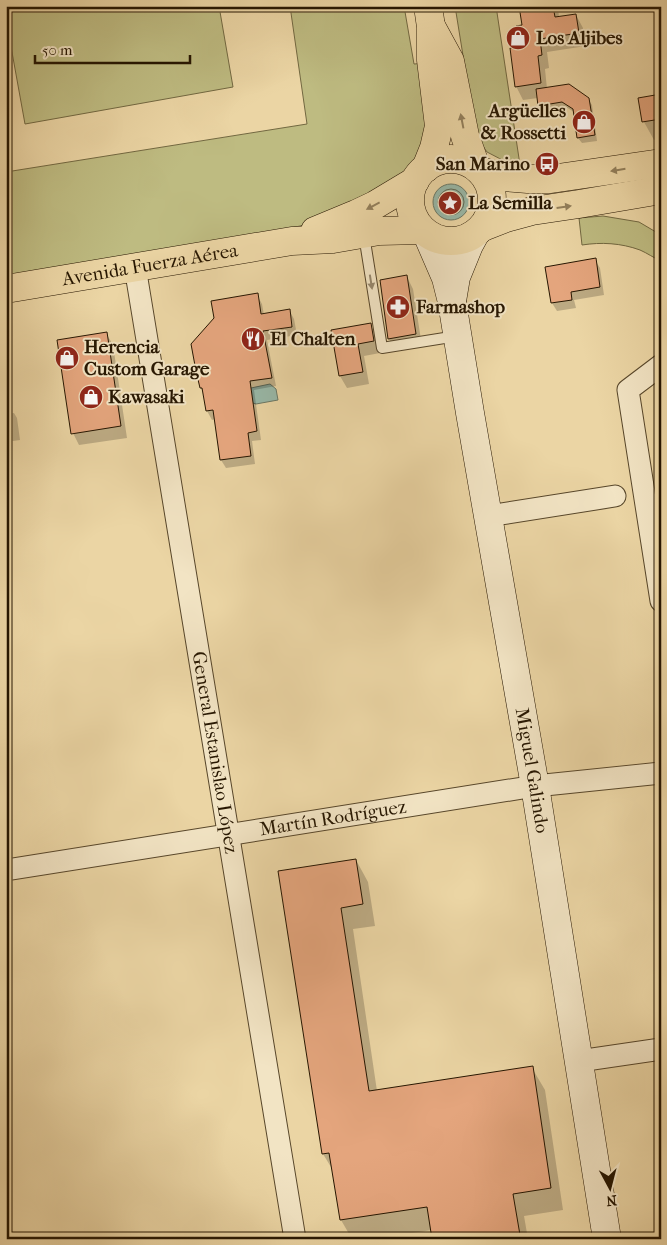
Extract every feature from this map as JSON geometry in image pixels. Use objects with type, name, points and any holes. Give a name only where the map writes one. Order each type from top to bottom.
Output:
[{"type":"main road","points":[[430,16],[450,61],[465,136],[478,169],[488,181],[492,192],[493,204],[489,216],[479,230]]},
{"type":"main road","points":[[425,232],[414,219],[410,206],[410,193],[434,148],[439,126],[431,60],[430,16]]},
{"type":"main road","name":"Avenida Fuerza Aérea","points":[[296,240],[375,205],[438,161],[451,159],[464,161],[478,169],[504,177],[659,182]]},
{"type":"main road","name":"Avenida Fuerza Aérea","points":[[6,289],[296,240],[332,239],[396,230],[425,232],[438,240],[451,242],[464,240],[479,230],[506,218],[532,211],[579,204],[659,182]]},
{"type":"main road","name":"Miguel Galindo","points":[[452,302],[456,278],[469,245],[479,230]]},
{"type":"main road","name":"Miguel Galindo","points":[[425,232],[446,278],[452,302],[535,786],[607,1239]]},
{"type":"street","name":"General Estanislao López","points":[[135,268],[295,1239]]},
{"type":"street","points":[[661,365],[628,390],[661,601]]},
{"type":"street","points":[[488,516],[615,496]]},
{"type":"street","name":"Martín Rodríguez","points":[[6,870],[535,786],[660,773]]},
{"type":"street","points":[[579,1061],[661,1048]]},
{"type":"lane","points":[[363,234],[382,348],[458,336]]},
{"type":"shaded area","points":[[6,6],[219,6],[233,87],[25,124],[6,19]]},
{"type":"shaded area","points":[[290,6],[404,6],[414,64],[429,63],[431,94],[419,162],[401,183],[351,210],[300,226],[253,236],[6,278],[6,172],[307,124]]},
{"type":"shaded area","points":[[455,6],[496,6],[520,165],[512,165],[487,152],[476,136]]},
{"type":"shaded area","points":[[603,216],[639,222],[661,235],[661,261],[640,250],[626,246],[604,243],[582,245],[579,218]]},
{"type":"water","name":"La Semilla","points":[[451,184],[458,185],[464,189],[468,195],[468,209],[464,215],[458,219],[451,220],[444,219],[438,215],[434,209],[433,202],[434,195],[438,189],[444,185]]},
{"type":"water","points":[[270,384],[276,389],[278,400],[256,404],[249,402],[247,392],[251,388]]},
{"type":"building","points":[[519,6],[553,6],[555,17],[576,14],[579,33],[540,39],[542,55],[538,56],[541,83],[515,87],[510,48],[518,47],[516,26],[522,25]]},
{"type":"building","name":"Argüelles & Rossetti","points":[[569,84],[589,98],[595,135],[577,138],[573,109],[562,102],[538,106],[536,89]]},
{"type":"building","points":[[661,94],[661,119],[642,122],[638,98]]},
{"type":"building","points":[[596,258],[600,287],[571,292],[572,300],[551,303],[545,267]]},
{"type":"building","name":"Farmashop","points":[[407,275],[416,334],[388,339],[380,280]]},
{"type":"building","points":[[258,293],[261,314],[290,309],[292,327],[263,331],[272,378],[250,381],[257,431],[248,433],[251,456],[220,460],[213,410],[206,411],[191,344],[214,318],[211,301]]},
{"type":"building","points":[[371,323],[374,341],[358,344],[363,372],[339,376],[331,330]]},
{"type":"building","name":"Kawasaki","points":[[107,332],[121,426],[71,434],[57,340]]},
{"type":"building","points":[[356,859],[363,904],[341,908],[369,1091],[533,1066],[551,1188],[513,1194],[520,1235],[496,1239],[495,1234],[464,1239],[432,1239],[427,1207],[340,1220],[329,1153],[322,1154],[278,871]]},
{"type":"place","name":"Los Aljibes","points":[[518,38]]},
{"type":"place","name":"Argüelles & Rossetti","points":[[584,122]]},
{"type":"place","name":"San Marino","points":[[547,164]]},
{"type":"place","name":"La Semilla","points":[[450,203]]},
{"type":"place","name":"Farmashop","points":[[398,307]]},
{"type":"place","name":"El Chalten","points":[[253,339]]},
{"type":"place","name":"Herencia Custom Garage","points":[[67,358]]},
{"type":"place","name":"Kawasaki","points":[[91,397]]}]
